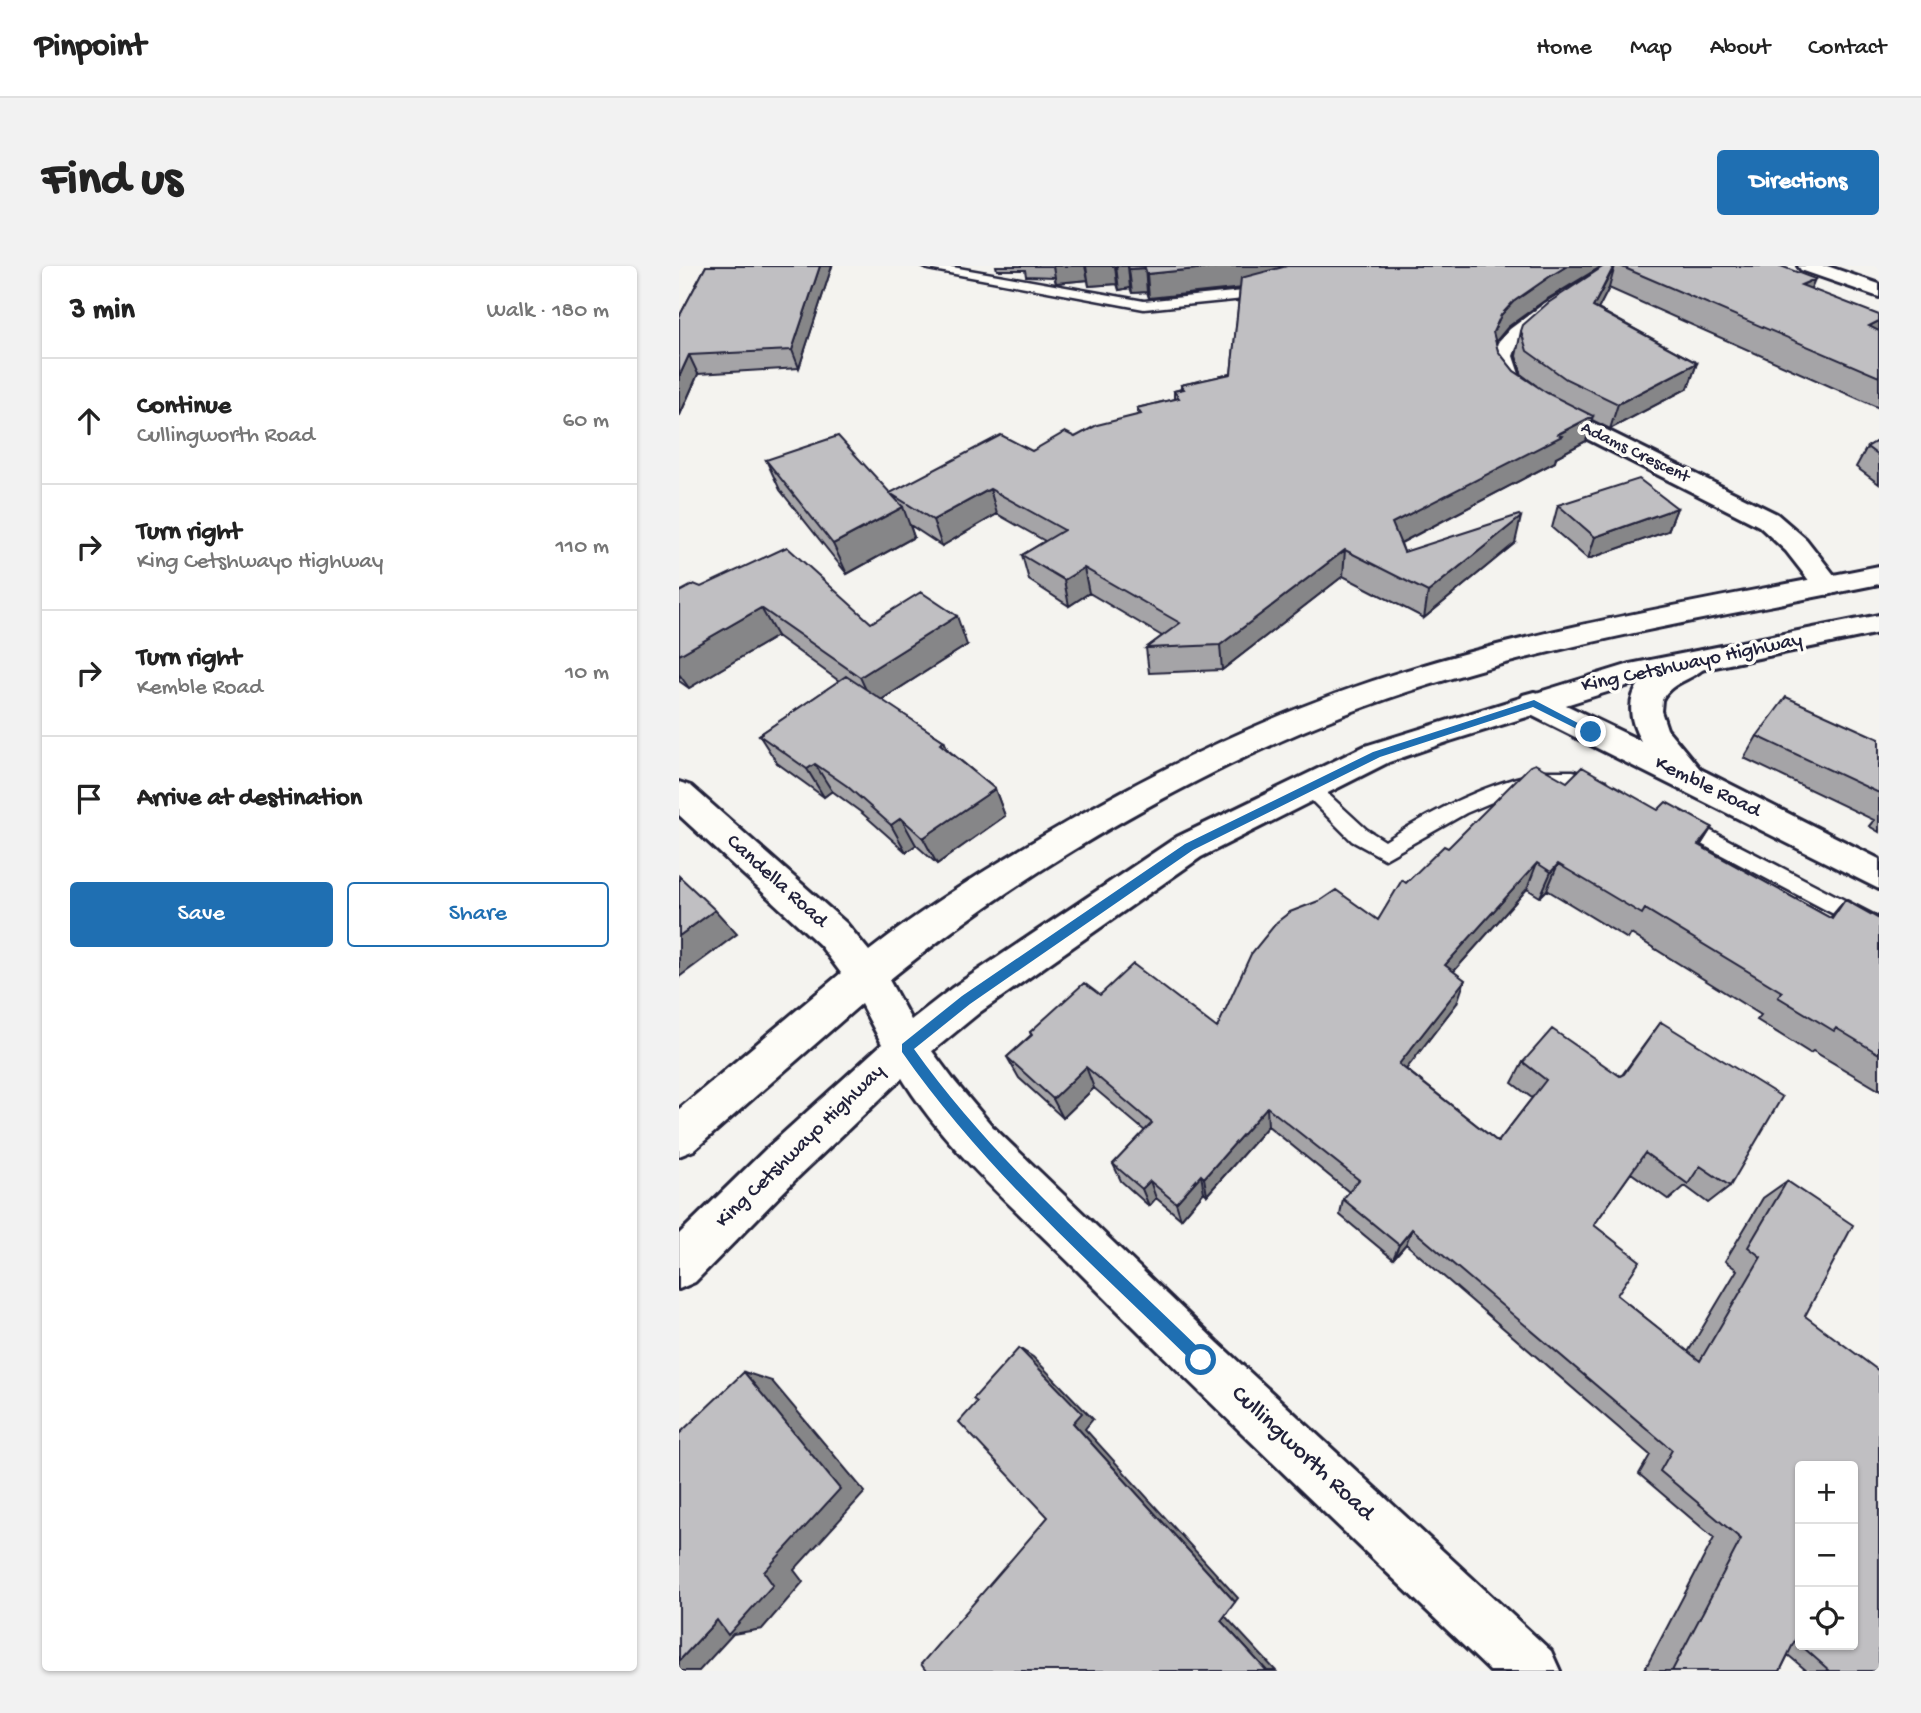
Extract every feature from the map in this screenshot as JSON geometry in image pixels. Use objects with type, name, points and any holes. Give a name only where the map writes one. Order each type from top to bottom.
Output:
[{"type":"street","name":"Adams Crescent","points":[[1620,266],[1512,338],[1504,347],[1502,357],[1507,376],[1519,389],[1550,411],[1768,520],[1796,545],[1828,586]]},
{"type":"street","points":[[1808,266],[1879,291]]},
{"type":"street","points":[[679,1136],[918,935],[1039,856],[1155,789],[1280,730],[1415,678],[1552,641],[1879,575]]},
{"type":"street","name":"King Cetshwayo Highway","points":[[679,1266],[782,1163],[906,1048],[966,1000],[1189,847],[1377,754],[1630,674],[1879,624]]},
{"type":"street","points":[[1692,779],[1658,742],[1649,724],[1645,706],[1653,688],[1665,677],[1694,662]]},
{"type":"street","name":"Kemble Road","points":[[1534,704],[1692,779],[1879,875]]},
{"type":"street","name":"Candella Road","points":[[679,795],[833,934],[866,976],[906,1048]]},
{"type":"street","name":"Cullingworth Road","points":[[906,1048],[940,1096],[987,1150],[1201,1360],[1531,1671]]},
{"type":"lane","points":[[928,266],[1143,305],[1244,295],[1282,285],[1322,266]]},
{"type":"lane","points":[[1308,788],[1360,835],[1385,851],[1472,799],[1526,783],[1563,778],[1586,780],[1624,797]]},
{"type":"lane","points":[[1661,814],[1879,929]]},
{"type":"building","points":[[706,266],[820,266],[792,350],[689,355],[679,377],[679,317]]},
{"type":"building","points":[[1128,266],[1226,266],[1147,274],[1145,268],[1129,269]]},
{"type":"building","points":[[1287,266],[1567,266],[1513,302],[1501,315],[1493,332],[1498,351],[1514,371],[1547,393],[1593,416],[1558,434],[1562,436],[1392,523],[1404,552],[1519,515],[1521,517],[1428,592],[1345,550],[1220,645],[1146,648],[1180,623],[1084,568],[1064,580],[1022,555],[1064,530],[990,489],[933,520],[890,493],[1001,435],[1032,451],[1065,432],[1075,437],[1097,425],[1141,414],[1137,408],[1179,398],[1174,391],[1184,389],[1181,385],[1231,374],[1241,278]]},
{"type":"building","points":[[1604,266],[1614,266],[1593,307],[1697,363],[1618,404],[1566,379],[1527,351],[1521,331],[1523,325],[1548,303]]},
{"type":"building","points":[[1620,266],[1781,266],[1815,279],[1801,285],[1879,315],[1879,321],[1869,326],[1879,331],[1879,377]]},
{"type":"building","points":[[838,436],[903,507],[833,544],[766,460]]},
{"type":"building","points":[[1879,440],[1879,456],[1867,447]]},
{"type":"building","points":[[1639,479],[1677,508],[1595,537],[1558,505]]},
{"type":"building","points":[[787,547],[871,623],[921,592],[957,616],[860,677],[761,608],[679,655],[679,592],[694,584],[701,587]]},
{"type":"building","points":[[846,676],[944,741],[940,744],[995,789],[923,838],[901,818],[891,825],[847,786],[815,764],[807,769],[759,735]]},
{"type":"building","points":[[1786,697],[1879,739],[1879,793],[1757,736]]},
{"type":"building","points":[[1535,764],[1567,782],[1582,767],[1658,810],[1666,802],[1712,827],[1698,845],[1832,919],[1845,900],[1879,919],[1879,1054],[1778,997],[1782,992],[1645,909],[1642,914],[1558,864],[1551,872],[1537,863],[1445,965],[1465,980],[1399,1064],[1498,1142],[1546,1080],[1523,1062],[1552,1029],[1620,1076],[1661,1022],[1782,1097],[1730,1186],[1700,1166],[1688,1184],[1645,1153],[1594,1225],[1640,1261],[1617,1295],[1700,1361],[1761,1257],[1748,1247],[1787,1181],[1853,1225],[1805,1316],[1879,1371],[1879,1671],[1830,1671],[1807,1650],[1858,1650],[1858,1461],[1795,1461],[1795,1640],[1780,1671],[1672,1671],[1741,1539],[1660,1471],[1672,1450],[1412,1229],[1399,1245],[1343,1199],[1359,1180],[1267,1107],[1204,1178],[1201,1175],[1176,1203],[1150,1181],[1142,1189],[1113,1164],[1152,1123],[1086,1067],[1053,1099],[1007,1057],[1084,983],[1100,995],[1133,964],[1217,1028],[1251,954],[1277,922],[1290,912],[1321,900],[1336,890],[1378,920],[1402,880],[1406,883],[1444,846],[1448,848],[1530,766]]},
{"type":"building","points":[[679,876],[715,910],[679,936]]},
{"type":"building","points":[[1019,1348],[1082,1413],[1073,1423],[1235,1602],[1221,1621],[1267,1671],[926,1671],[921,1664],[1048,1517],[959,1422],[977,1402],[973,1399]]},
{"type":"building","points":[[744,1372],[840,1489],[764,1572],[773,1585],[728,1635],[717,1620],[679,1661],[679,1434]]},
{"type":"route","points":[[1201,1360],[977,1140],[940,1096],[906,1048],[966,1000],[1189,847],[1377,754],[1534,704],[1591,732]]}]
